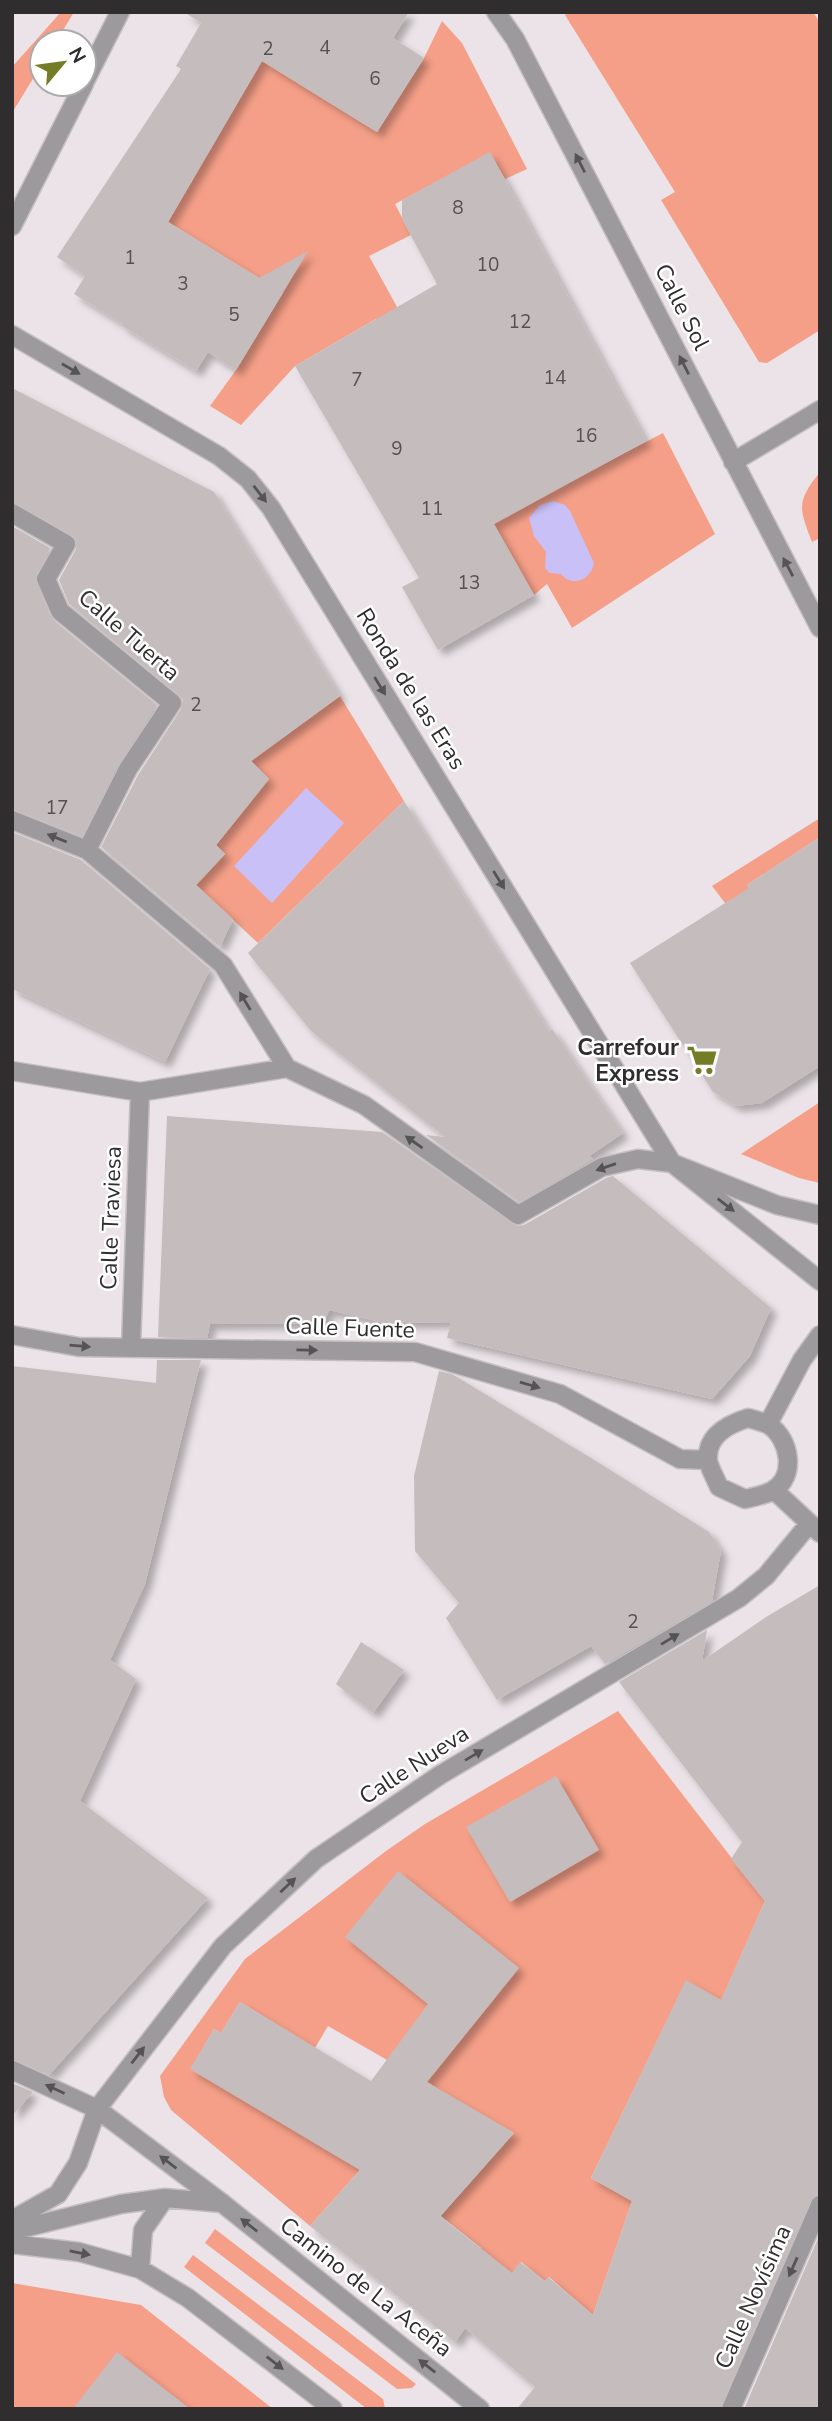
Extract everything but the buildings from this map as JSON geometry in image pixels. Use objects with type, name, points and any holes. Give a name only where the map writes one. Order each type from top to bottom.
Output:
[{"type":"street","points":[[98,56],[120,12]]},
{"type":"street","name":"Calle Sol","points":[[496,12],[522,51],[820,628]]},
{"type":"street","points":[[12,226],[77,98]]},
{"type":"street","name":"Ronda de las Eras","points":[[12,335],[219,456],[248,479],[271,508],[673,1163],[820,1281]]},
{"type":"street","points":[[733,462],[820,410]]},
{"type":"street","name":"Calle Tuerta","points":[[12,513],[66,544],[46,579],[60,611],[172,703],[128,769],[86,850]]},
{"type":"street","points":[[12,820],[86,850],[223,965],[287,1069]]},
{"type":"street","points":[[12,1071],[140,1091],[287,1069],[364,1105],[519,1215],[602,1167],[638,1159],[673,1163],[777,1205],[820,1215]]},
{"type":"street","name":"Calle Traviesa","points":[[131,1347],[140,1091]]},
{"type":"street","name":"Calle Fuente","points":[[12,1335],[79,1347],[415,1352],[560,1394],[680,1459],[708,1460]]},
{"type":"street","points":[[768,1424],[802,1360],[820,1335]]},
{"type":"street","points":[[748,1418],[768,1424],[782,1437],[789,1456],[785,1475],[774,1490],[746,1499],[719,1487],[708,1460],[713,1439],[727,1425],[748,1418]]},
{"type":"street","points":[[774,1490],[814,1528]]},
{"type":"street","name":"Calle Nueva","points":[[97,2109],[223,1946],[316,1859],[440,1775],[739,1598],[766,1577],[814,1528]]},
{"type":"street","name":"Camino de La Aceña","points":[[12,2070],[97,2109],[222,2203],[480,2409]]},
{"type":"street","points":[[12,2220],[58,2194],[78,2163],[97,2109]]},
{"type":"street","points":[[12,2231],[121,2204],[165,2198],[222,2203]]},
{"type":"street","points":[[140,2269],[143,2230],[165,2198]]},
{"type":"street","name":"Calle Novísima","points":[[731,2409],[820,2205]]},
{"type":"street","points":[[12,2244],[79,2252],[140,2269],[188,2298],[333,2409]]},
{"type":"shaded area","points":[[61,12],[74,12],[64,28],[47,28]]},
{"type":"shaded area","points":[[569,12],[813,12],[820,23],[820,330],[767,363],[759,362],[661,200],[675,192],[565,15]]},
{"type":"shaded area","points":[[442,21],[462,43],[527,169],[505,179],[490,153],[395,204],[411,235],[369,256],[440,385],[376,319],[295,366],[241,425],[210,406],[236,370],[283,293],[168,222],[262,61],[377,132],[424,58]]},
{"type":"shaded area","points":[[28,49],[28,87],[12,113],[12,67]]},
{"type":"shaded area","points":[[663,433],[715,534],[572,628],[547,584],[534,595],[489,516],[512,512]]},
{"type":"shaded area","points":[[820,472],[820,538],[812,542],[804,521],[802,505],[803,498]]},
{"type":"shaded area","points":[[553,501],[565,505],[570,511],[594,563],[589,574],[580,580],[570,581],[561,574],[550,573],[545,568],[546,552],[534,536],[529,518],[540,505]]},
{"type":"shaded area","points":[[340,696],[404,801],[258,943],[196,885],[225,854],[216,845],[269,779],[251,761]]},
{"type":"shaded area","points":[[306,788],[344,823],[272,903],[234,866]]},
{"type":"shaded area","points":[[820,818],[820,837],[747,885],[803,969],[725,903],[712,886]]},
{"type":"shaded area","points":[[820,1102],[820,1183],[799,1178],[741,1154]]},
{"type":"shaded area","points":[[618,1711],[765,1901],[721,2001],[686,1981],[591,2178],[632,2201],[593,2315],[549,2277],[545,2281],[521,2262],[486,2307],[481,2248],[441,2216],[514,2133],[328,2026],[315,2048],[240,2002],[221,2033],[214,2029],[191,2069],[347,2162],[409,2115],[310,2226],[171,2110],[164,2097],[160,2076],[245,1959],[425,1824]]},
{"type":"shaded area","points":[[215,2229],[416,2384],[412,2388],[397,2389],[205,2243]]},
{"type":"shaded area","points":[[193,2255],[383,2399],[385,2409],[367,2409],[184,2267]]},
{"type":"shaded area","points":[[12,2283],[141,2305],[273,2409],[12,2409]]},
{"type":"place","name":"Carrefour Express","points":[[702,1060]]}]
